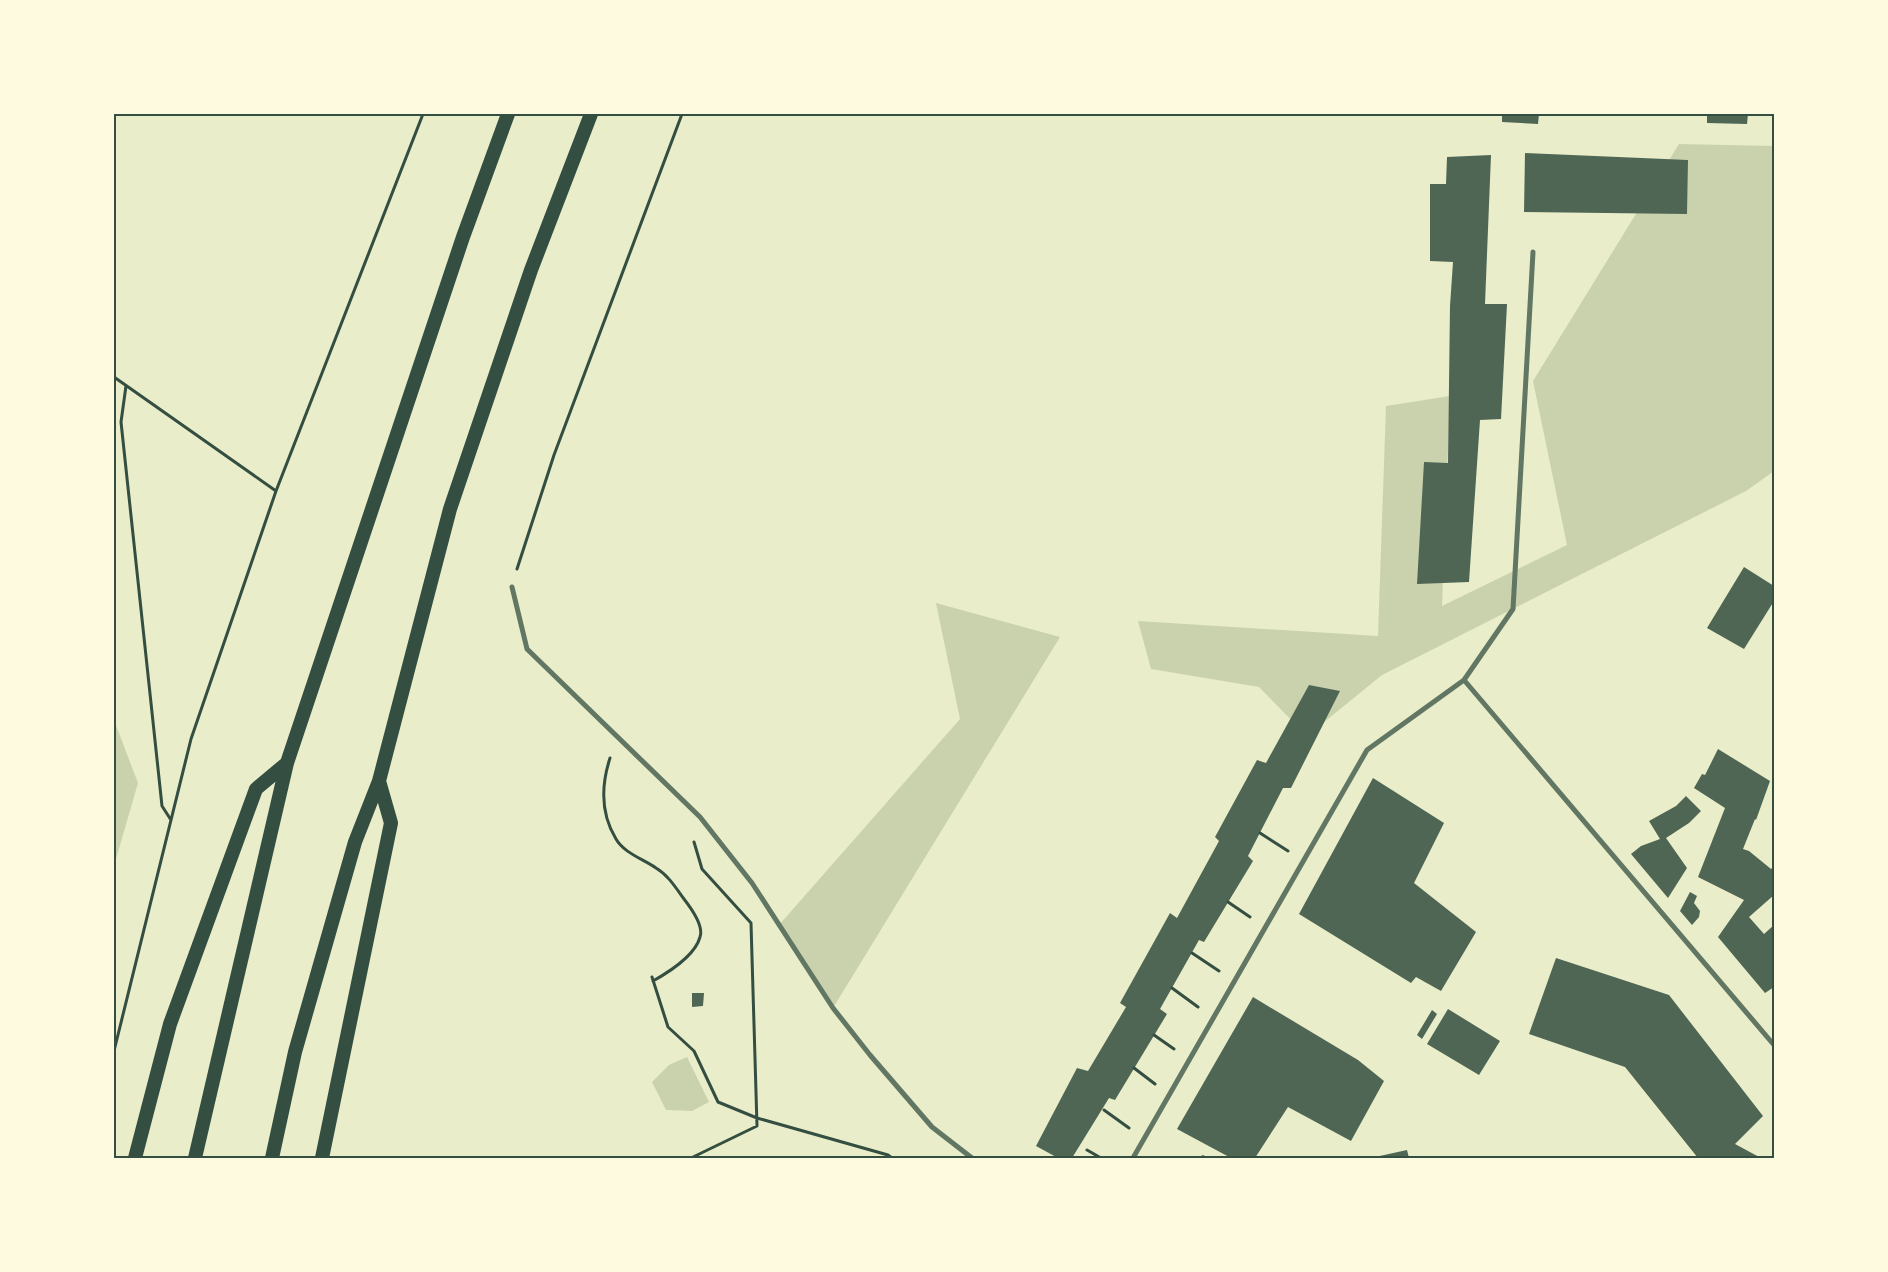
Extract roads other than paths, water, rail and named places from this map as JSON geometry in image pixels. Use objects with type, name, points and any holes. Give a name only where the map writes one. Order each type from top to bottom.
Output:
[{"type":"highway","points":[[195,1158],[287,763],[463,237],[508,114]]},
{"type":"highway","points":[[272,1158],[295,1052],[356,842],[379,781],[450,509],[531,270],[591,114]]},
{"type":"highway","points":[[136,1158],[170,1024],[256,789],[287,763]]},
{"type":"highway","points":[[322,1158],[391,823],[379,781]]},
{"type":"street","points":[[1133,1158],[1366,750],[1464,680],[1513,609],[1533,252]]},
{"type":"street","points":[[512,587],[527,648],[700,817],[752,883],[833,1008],[864,1047],[932,1127],[972,1158]]},
{"type":"street","points":[[1464,680],[1774,1045]]}]
